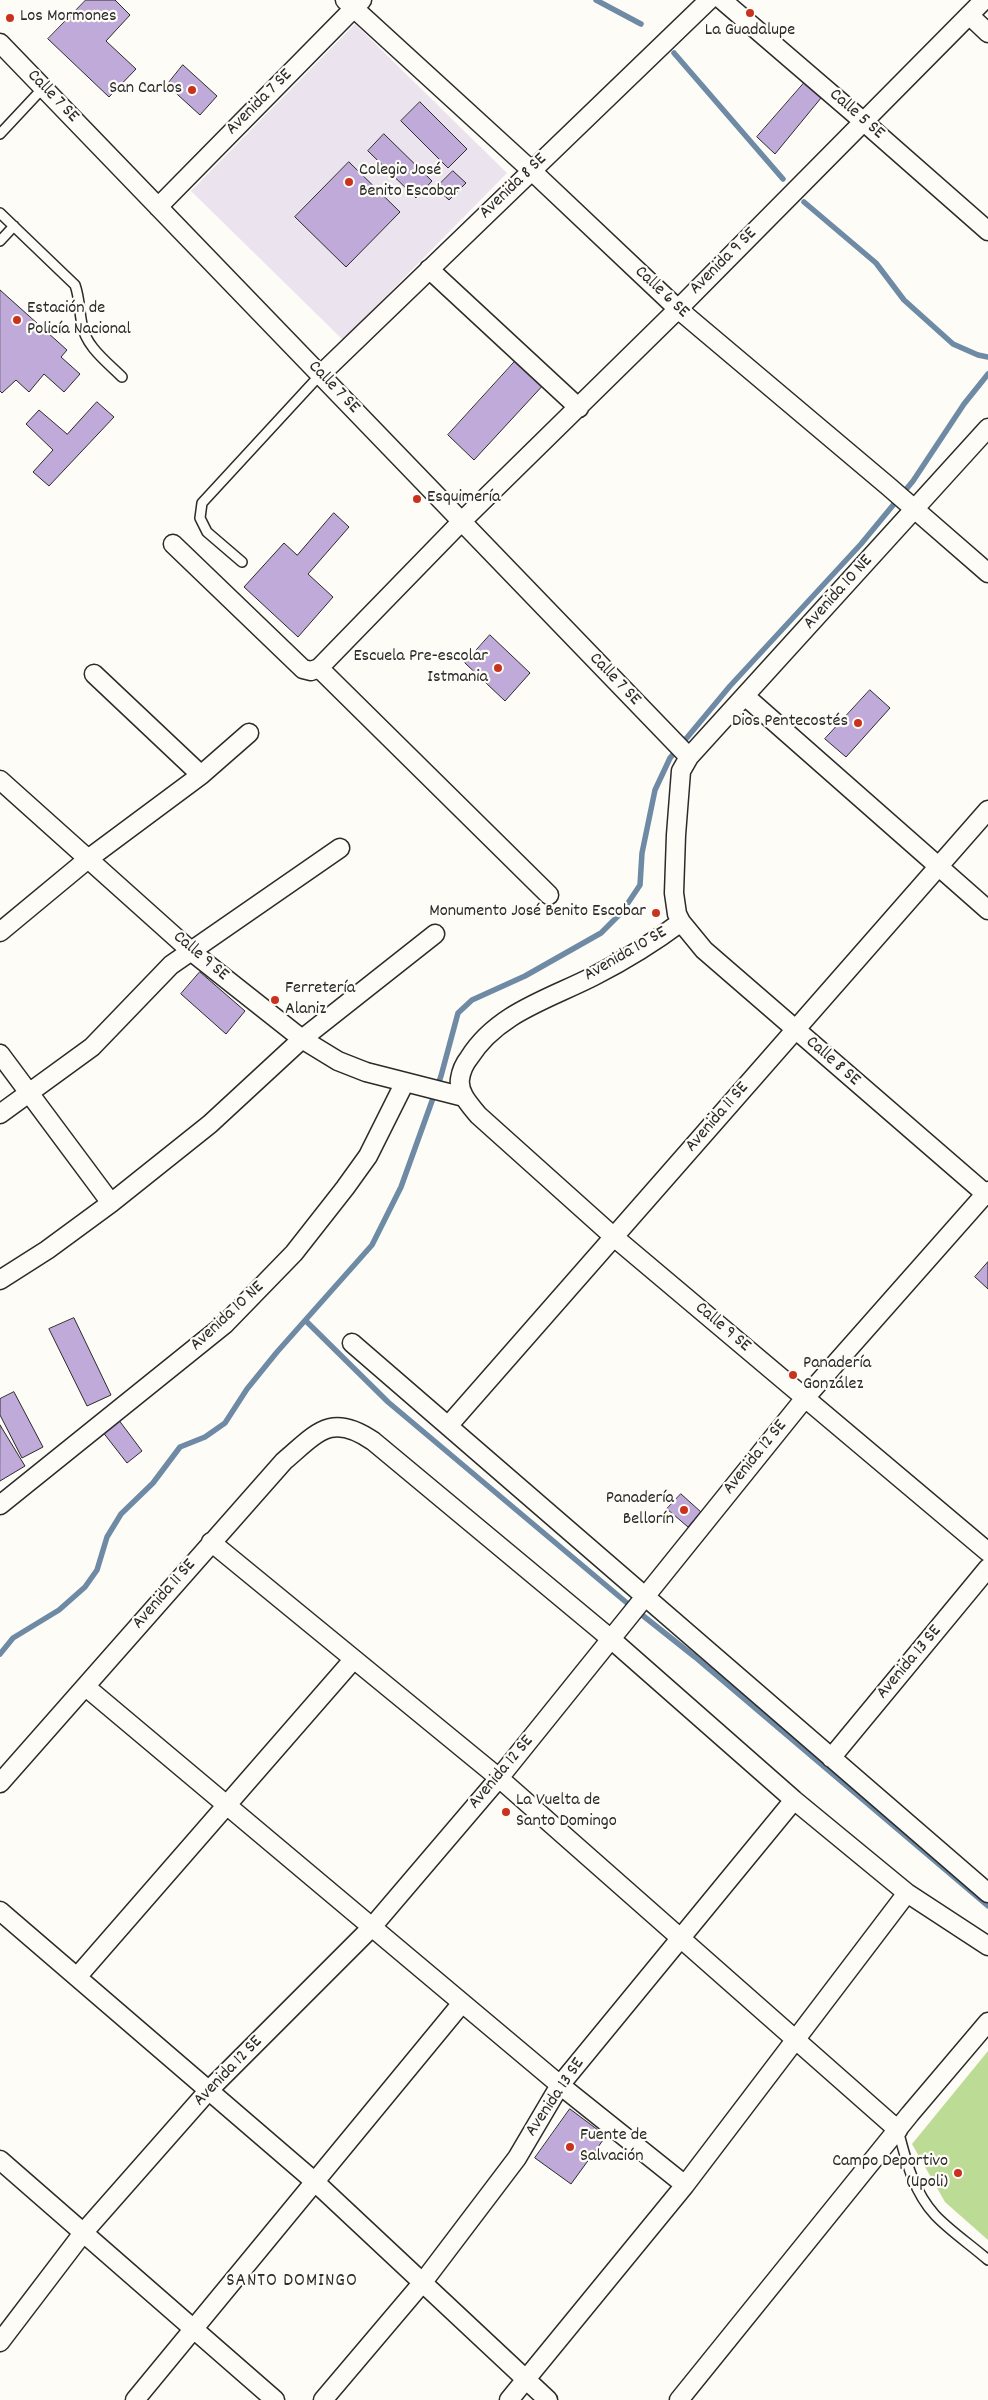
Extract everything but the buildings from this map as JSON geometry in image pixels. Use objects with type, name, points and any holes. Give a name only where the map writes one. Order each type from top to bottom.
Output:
[{"type":"street","name":"Avenida 8 SE","points":[[320,375],[709,0]]},
{"type":"street","name":"Calle 5 SE","points":[[722,0],[988,231]]},
{"type":"street","name":"Avenida 9 SE","points":[[319,668],[462,521],[579,408],[984,0]]},
{"type":"street","name":"Calle 6 SE","points":[[354,2],[678,309],[888,486],[988,574]]},
{"type":"street","name":"Avenida 7 SE","points":[[158,207],[354,2]]},
{"type":"street","points":[[968,15],[988,33]]},
{"type":"street","name":"Calle 7 SE","points":[[0,43],[685,753]]},
{"type":"street","points":[[429,269],[579,408]]},
{"type":"street","name":"Avenida 10 NE","points":[[685,753],[745,696],[912,507],[988,428]]},
{"type":"street","points":[[173,544],[303,669],[319,668],[549,895]]},
{"type":"street","points":[[94,674],[201,775]]},
{"type":"street","points":[[745,696],[988,910]]},
{"type":"street","points":[[0,932],[88,859],[201,775],[249,733]]},
{"type":"street","name":"Avenida 10 SE","points":[[457,1096],[460,1079],[466,1063],[477,1044],[495,1027],[540,1000],[592,977],[647,947],[681,922],[677,914],[674,893],[676,835],[685,753]]},
{"type":"street","name":"Calle 9 SE","points":[[0,780],[192,952],[302,1039],[338,1061],[366,1072],[457,1096],[614,1237],[988,1552]]},
{"type":"street","name":"Avenida 11 SE","points":[[448,1426],[988,810]]},
{"type":"street","points":[[0,1114],[92,1047],[171,965],[340,848]]},
{"type":"street","name":"Calle 8 SE","points":[[681,922],[704,950],[987,1194]]},
{"type":"street","points":[[0,1280],[47,1250],[111,1203],[210,1124],[302,1039],[435,934]]},
{"type":"street","points":[[0,1054],[111,1203]]},
{"type":"street","name":"Avenida 10 NE","points":[[0,1505],[225,1324],[294,1253],[346,1188],[368,1156],[405,1082]]},
{"type":"street","name":"Avenida 12 SE","points":[[0,2342],[83,2232],[209,2090],[372,1927],[498,1778],[805,1398],[987,1194]]},
{"type":"street","points":[[352,1343],[642,1599],[832,1758],[988,1893]]},
{"type":"street","name":"Avenida 11 SE","points":[[0,1783],[211,1542],[292,1454],[314,1436],[332,1427],[344,1426],[358,1430],[373,1441],[611,1639]]},
{"type":"street","points":[[211,1542],[498,1778],[898,2130]]},
{"type":"street","name":"Avenida 13 SE","points":[[832,1758],[988,1568]]},
{"type":"street","points":[[611,1639],[794,1800],[907,1893],[988,1946]]},
{"type":"street","points":[[77,1977],[353,1660]]},
{"type":"street","points":[[86,1687],[560,2085],[685,2185]]},
{"type":"street","name":"Avenida 13 SE","points":[[323,2400],[423,2282],[517,2158],[560,2085],[794,1800]]},
{"type":"street","points":[[509,2400],[685,2185],[907,1893]]},
{"type":"street","points":[[0,1911],[314,2181],[548,2400]]},
{"type":"street","points":[[135,2400],[462,2003]]},
{"type":"street","points":[[679,2400],[988,2022]]},
{"type":"street","points":[[0,2160],[275,2400]]},
{"type":"lane","points":[[0,134],[43,88]]},
{"type":"lane","points":[[0,213],[75,286],[80,299],[82,326],[92,347],[122,377]]},
{"type":"lane","points":[[0,241],[14,226]]},
{"type":"lane","points":[[242,562],[207,532],[200,518],[202,503],[320,375]]},
{"type":"lane","points":[[898,2130],[908,2168],[922,2197],[935,2215],[988,2260]]},
{"type":"shaded area","name":"Colegio José Benito Escobar","points":[[355,24],[507,173],[343,340],[191,191]]},
{"type":"green space","name":"Campo Deportivo (Upoli)","points":[[988,2051],[988,2240],[945,2202],[912,2144]]},
{"type":"waterway","points":[[596,0],[641,24]]},
{"type":"waterway","points":[[674,53],[783,179]]},
{"type":"waterway","points":[[804,202],[876,263],[904,300],[953,344],[978,355],[988,357]]},
{"type":"waterway","points":[[0,1654],[13,1638],[59,1610],[85,1587],[97,1570],[107,1537],[121,1514],[153,1483],[180,1447],[205,1437],[225,1423],[247,1389],[277,1352],[372,1245],[401,1187],[441,1076],[458,1013],[472,1000],[525,976],[601,933],[622,912],[640,885],[642,853],[655,790],[670,758],[730,686],[861,544],[913,481],[964,404],[988,374]]},
{"type":"waterway","points":[[306,1321],[388,1402],[627,1603],[695,1657],[988,1906]]},
{"type":"place","name":"La Guadalupe","points":[[750,13]]},
{"type":"place","name":"Los Mormones","points":[[10,18]]},
{"type":"place","name":"San Carlos","points":[[192,90]]},
{"type":"place","name":"Colegio José Benito Escobar","points":[[349,182]]},
{"type":"place","name":"Estación de Policía Nacional","points":[[17,320]]},
{"type":"place","name":"Esquimería","points":[[417,499]]},
{"type":"place","name":"Escuela Pre-escolar Istmania","points":[[498,668]]},
{"type":"place","name":"Dios Pentecostés","points":[[858,723]]},
{"type":"place","name":"Monumento José Benito Escobar","points":[[656,913]]},
{"type":"place","name":"Ferretería Alaniz","points":[[275,1000]]},
{"type":"place","name":"Panadería González","points":[[793,1375]]},
{"type":"place","name":"Panadería Bellorín","points":[[684,1510]]},
{"type":"place","name":"La Vuelta de Santo Domingo","points":[[506,1812]]},
{"type":"place","name":"Fuente de Salvación","points":[[570,2147]]},
{"type":"place","name":"Campo Deportivo (Upoli)","points":[[958,2173]]},
{"type":"district","name":"SANTO DOMINGO","points":[[292,2282]]}]
